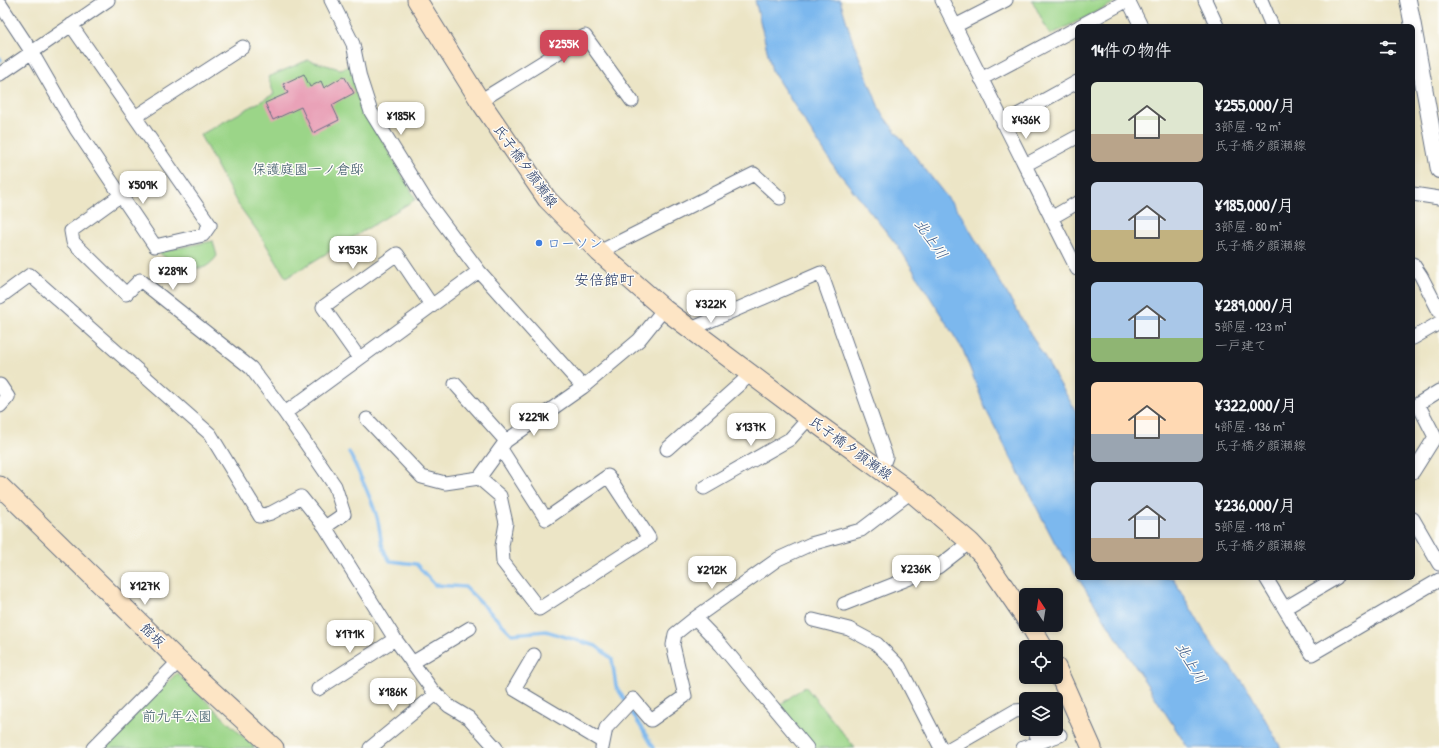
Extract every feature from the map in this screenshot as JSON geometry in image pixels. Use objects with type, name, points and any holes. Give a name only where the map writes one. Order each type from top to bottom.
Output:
[{"type":"main road","name":"氏子橋夕顔瀬線","points":[[417,0],[480,101],[547,199],[598,252],[664,309],[809,418],[911,492],[970,542],[983,556],[1019,609]]},
{"type":"main road","name":"館坂","points":[[0,486],[179,661],[274,748]]},
{"type":"main road","points":[[1063,683],[1092,748]]},
{"type":"street","points":[[0,74],[108,0]]},
{"type":"street","points":[[331,0],[353,44],[360,78],[371,112],[425,199],[479,271],[583,387]]},
{"type":"street","points":[[942,0],[1075,263]]},
{"type":"street","points":[[955,26],[1006,0]]},
{"type":"street","points":[[1084,24],[1128,0],[1140,24]]},
{"type":"street","points":[[1204,0],[1216,24]]},
{"type":"street","points":[[1261,0],[1271,24]]},
{"type":"street","points":[[1408,0],[1413,24]]},
{"type":"street","points":[[0,4],[32,52],[76,129],[155,246],[203,235],[210,225],[71,25]]},
{"type":"street","points":[[981,79],[1075,29]]},
{"type":"street","points":[[480,101],[585,36],[632,101]]},
{"type":"street","points":[[1415,37],[1439,170]]},
{"type":"street","points":[[135,117],[243,47]]},
{"type":"street","points":[[1003,123],[1075,83]]},
{"type":"street","points":[[1025,165],[1075,138]]},
{"type":"street","points":[[598,252],[754,174],[780,198]]},
{"type":"street","points":[[1415,194],[1439,198]]},
{"type":"street","points":[[121,195],[71,231],[74,242],[126,294],[140,280],[252,368],[335,486],[344,514],[325,528]]},
{"type":"street","points":[[1051,218],[1075,204]]},
{"type":"street","points":[[359,358],[323,307],[397,254],[432,306]]},
{"type":"street","points":[[284,413],[479,271]]},
{"type":"street","points":[[691,329],[821,273],[886,456],[882,470]]},
{"type":"street","points":[[0,297],[30,275],[210,434],[260,516],[271,513],[301,497],[325,528],[395,639],[436,694],[449,706],[469,718],[496,748]]},
{"type":"street","points":[[1417,278],[1439,311]]},
{"type":"street","points":[[367,419],[422,477],[444,483],[479,478],[503,445],[583,387],[639,340],[664,309]]},
{"type":"street","points":[[1415,337],[1439,323]]},
{"type":"street","points":[[668,449],[751,374]]},
{"type":"street","points":[[455,384],[503,445],[546,519],[608,476],[649,538],[539,609],[503,562],[502,546],[506,523],[500,496],[479,478]]},
{"type":"street","points":[[0,385],[8,397],[0,406]]},
{"type":"street","points":[[1415,469],[1435,437],[1418,404],[1439,391]]},
{"type":"street","points":[[704,488],[790,439],[809,418]]},
{"type":"street","points":[[534,655],[514,689],[603,745],[606,728],[633,699],[651,720],[686,696],[672,645],[675,634],[778,559],[811,544],[861,530],[911,492]]},
{"type":"street","points":[[1415,527],[1439,564]]},
{"type":"street","points":[[844,604],[938,567],[970,542]]},
{"type":"street","points":[[1267,580],[1312,654],[1439,580]]},
{"type":"street","points":[[1284,608],[1333,580]]},
{"type":"street","points":[[695,618],[722,645],[807,748]]},
{"type":"street","points":[[813,620],[849,629],[877,644],[899,666],[941,748]]},
{"type":"street","points":[[412,663],[470,628]]},
{"type":"street","points":[[318,689],[395,639]]},
{"type":"street","points":[[93,748],[179,661]]},
{"type":"street","points":[[370,748],[436,694]]},
{"type":"street","points":[[951,748],[1015,711],[1019,711]]},
{"type":"street","points":[[1037,736],[1039,742]]},
{"type":"street","points":[[1023,748],[1055,736]]},
{"type":"green space","points":[[1032,0],[1115,0],[1114,3],[1050,35]]},
{"type":"green space","name":"保護庭園一ノ倉邸","points":[[308,60],[340,69],[351,66],[365,110],[416,199],[286,278],[261,236],[237,203],[200,135],[274,94],[268,77]]},
{"type":"green space","points":[[213,241],[217,256],[205,267],[186,267],[168,259],[158,252]]},
{"type":"green space","name":"前九年公園","points":[[177,673],[255,748],[101,748]]},
{"type":"green space","points":[[805,686],[855,748],[814,748],[780,705]]},
{"type":"water","name":"北上川","points":[[755,0],[840,0],[851,36],[881,113],[961,215],[1075,410],[1075,573],[1055,543],[986,410],[963,350],[900,249],[835,168],[772,71]]},
{"type":"water","name":"北上川","points":[[1079,580],[1174,580],[1205,633],[1251,694],[1281,748],[1188,748]]},
{"type":"building","points":[[304,74],[310,87],[321,81],[324,88],[344,76],[354,93],[332,105],[339,120],[313,133],[301,107],[273,120],[265,103],[288,93],[283,84]]},
{"type":"waterway","points":[[349,452],[373,506],[378,520],[384,549],[390,561],[416,564],[435,585],[465,587],[512,634],[546,631],[596,646],[612,659],[616,686],[626,702]]},
{"type":"waterway","points":[[629,708],[654,748]]},
{"type":"place","name":"ローソン","points":[[539,243]]},
{"type":"district","name":"安倍館町","points":[[604,280]]}]
